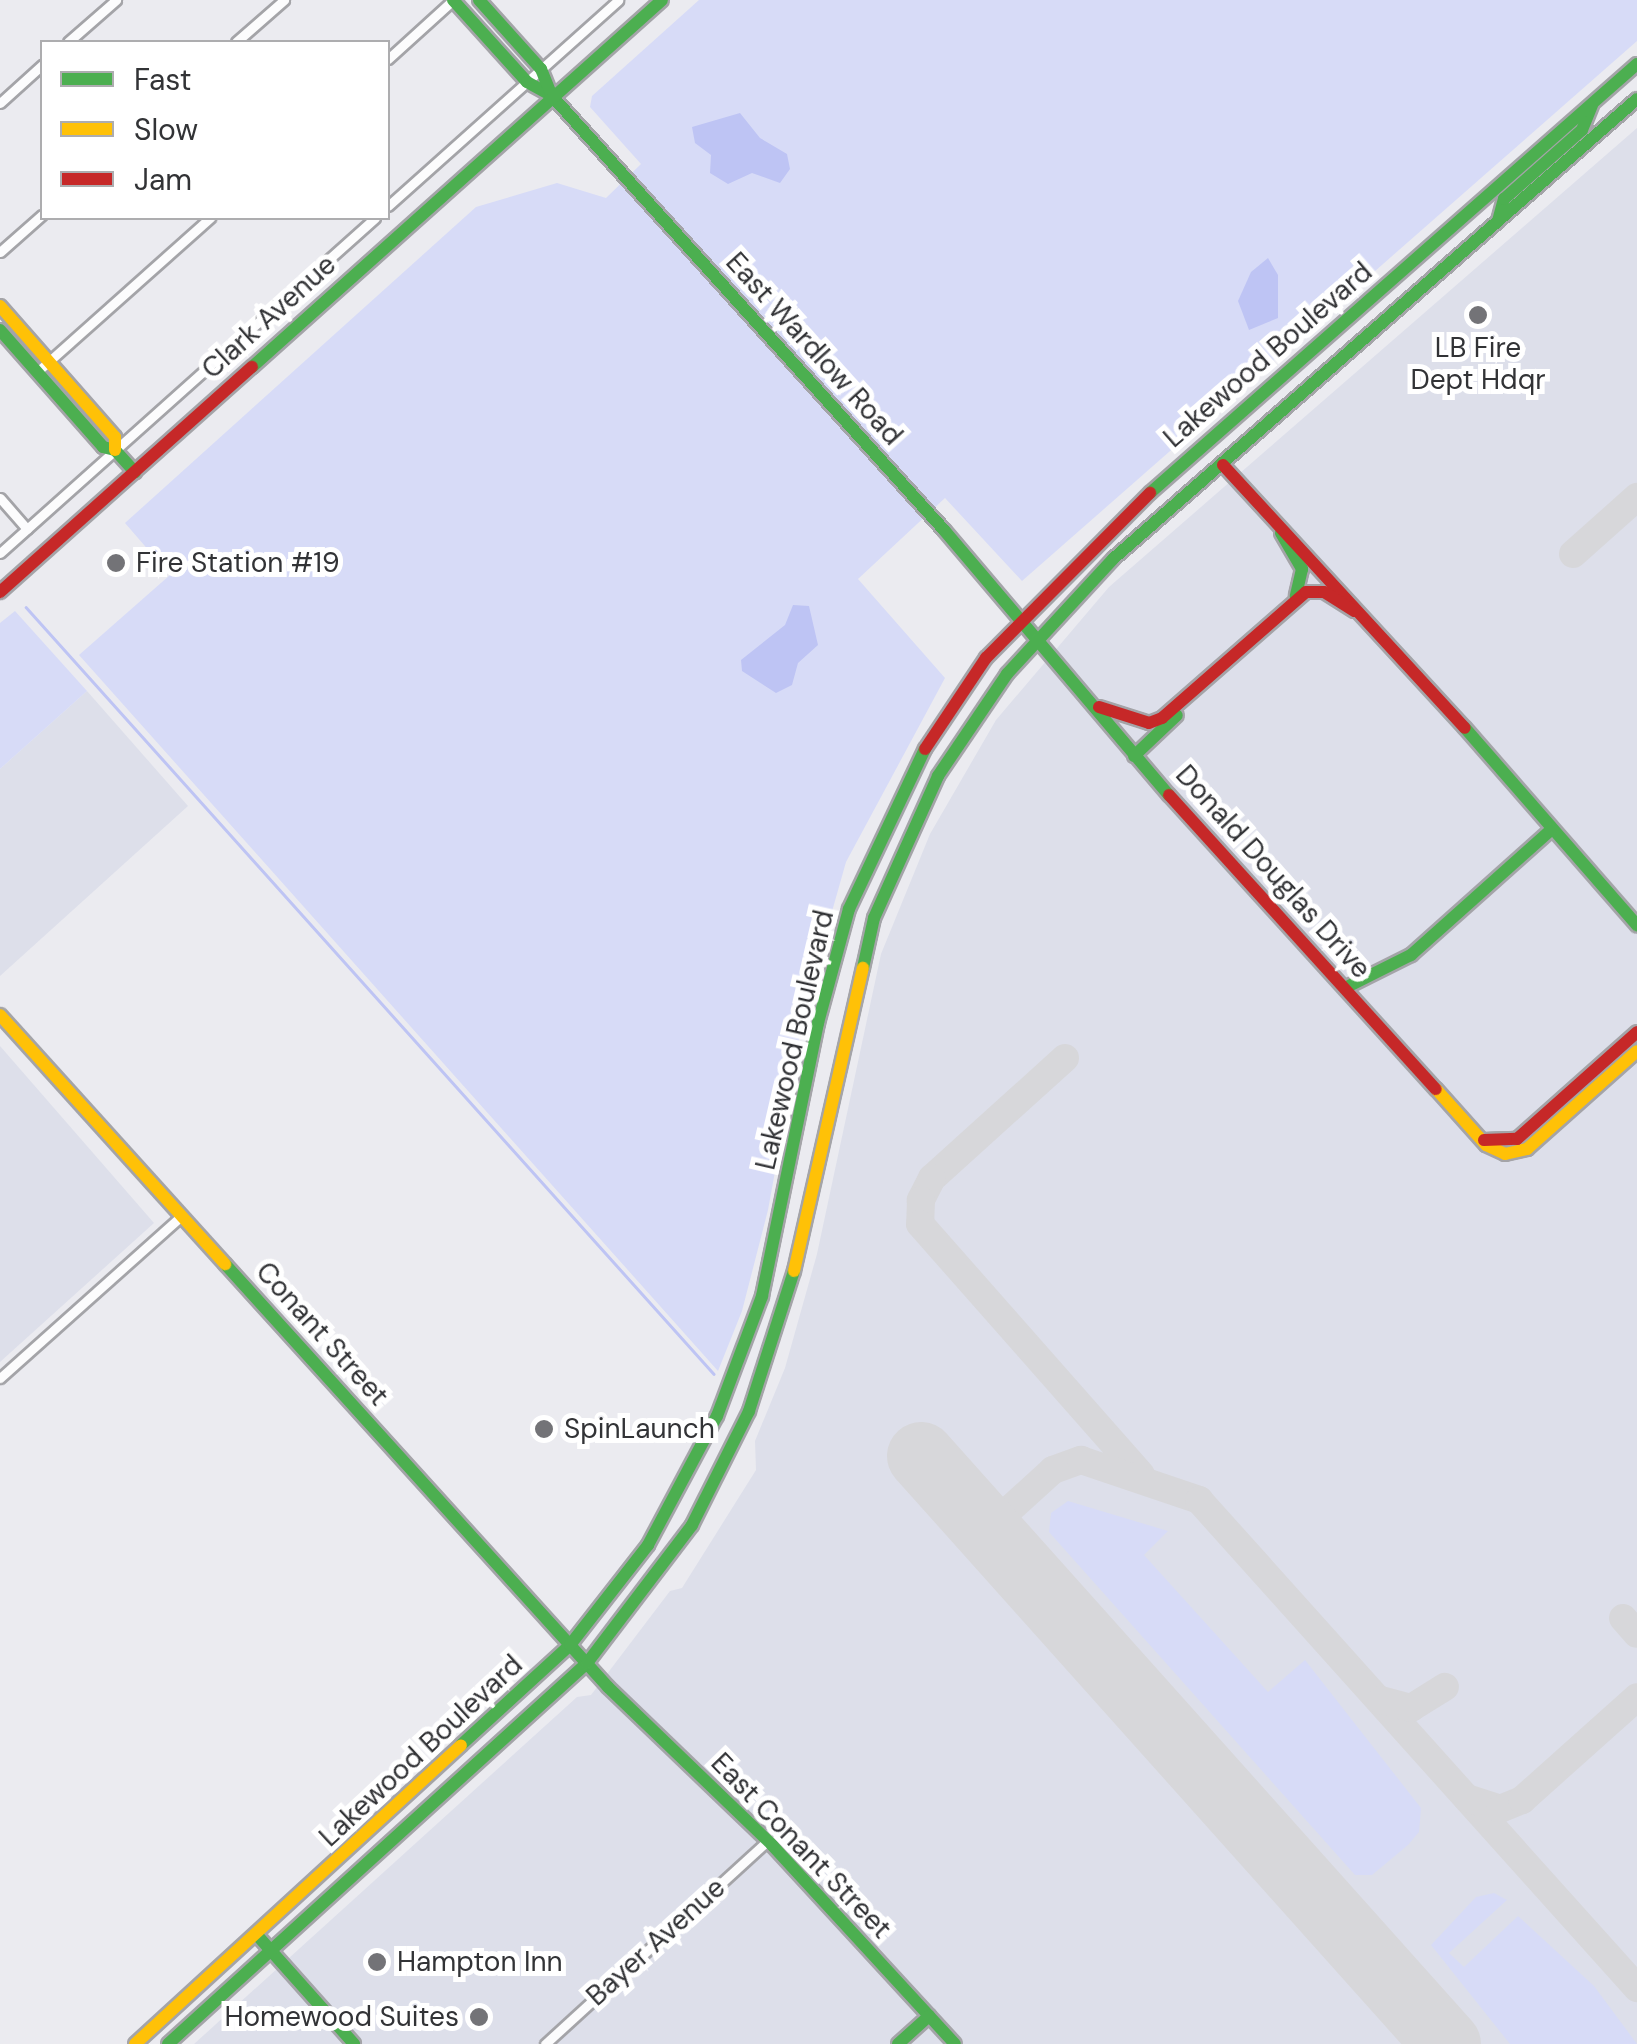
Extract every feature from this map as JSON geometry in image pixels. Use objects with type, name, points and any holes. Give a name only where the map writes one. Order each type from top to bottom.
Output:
[{"type":"main road","name":"East Wardlow Road","points":[[453,0],[527,82],[552,96]]},
{"type":"main road","name":"East Wardlow Road","points":[[478,0],[540,69],[552,96],[1038,636]]},
{"type":"main road","name":"Clark Avenue","points":[[0,592],[662,0]]},
{"type":"main road","name":"Lakewood Boulevard","points":[[136,2044],[570,1644],[648,1545],[724,1399],[777,1240],[818,1023],[849,909],[915,763],[1020,616],[1096,540],[1637,64]]},
{"type":"main road","name":"Lakewood Boulevard","points":[[168,2044],[587,1663],[676,1549],[749,1412],[787,1304],[874,918],[938,776],[1038,636],[1100,571],[1637,99]]},
{"type":"main road","points":[[1498,221],[1504,199],[1582,130],[1592,104]]},
{"type":"main road","points":[[0,306],[115,437],[115,450]]},
{"type":"main road","points":[[0,330],[103,447],[115,450],[134,472]]},
{"type":"main road","points":[[1222,465],[1297,539],[1637,926]]},
{"type":"main road","points":[[1276,522],[1302,569],[1296,596]]},
{"type":"main road","points":[[1099,707],[1149,723],[1192,692],[1296,596],[1324,592],[1364,619]]},
{"type":"main road","name":"Donald Douglas Drive","points":[[1038,636],[1099,707],[1134,756],[1478,1137]]},
{"type":"main road","points":[[1134,756],[1181,712],[1192,692]]},
{"type":"main road","points":[[1345,988],[1411,955],[1551,830]]},
{"type":"main road","name":"Conant Street","points":[[0,1015],[608,1687]]},
{"type":"main road","points":[[1478,1137],[1500,1143],[1516,1138],[1637,1032]]},
{"type":"main road","points":[[1478,1137],[1505,1154],[1527,1149],[1637,1051]]},
{"type":"main road","points":[[724,1399],[749,1412]]},
{"type":"main road","name":"East Conant Street","points":[[608,1687],[768,1840],[955,2044]]},
{"type":"main road","points":[[257,1935],[354,2044]]},
{"type":"main road","points":[[898,2044],[929,2016]]},
{"type":"street","points":[[70,40],[116,0]]},
{"type":"street","points":[[238,40],[284,0]]},
{"type":"street","points":[[390,57],[453,0]]},
{"type":"street","points":[[390,204],[618,0]]},
{"type":"street","points":[[0,103],[40,67]]},
{"type":"street","points":[[0,252],[40,217]]},
{"type":"street","points":[[38,372],[208,220]]},
{"type":"street","name":"Clark Avenue","points":[[0,553],[373,220]]},
{"type":"street","points":[[0,498],[27,529]]},
{"type":"street","points":[[0,1378],[181,1216]]},
{"type":"street","name":"Bayer Avenue","points":[[545,2044],[768,1840]]},
{"type":"shaded area","points":[[699,0],[1637,0],[1637,41],[1022,581],[945,498],[858,579],[945,678],[846,862],[805,1007],[768,1210],[742,1311],[718,1371],[79,655],[170,575],[125,523],[476,207],[557,183],[606,198],[641,164],[590,107],[592,96]]},
{"type":"shaded area","points":[[1637,128],[1637,2044],[194,2044],[577,1697],[591,1695],[670,1591],[682,1588],[756,1470],[755,1441],[785,1368],[817,1254],[881,954],[930,834],[996,720],[1109,587]]},
{"type":"shaded area","points":[[15,611],[87,691],[0,769],[0,623]]},
{"type":"shaded area","points":[[87,691],[188,806],[0,976],[0,769]]},
{"type":"shaded area","points":[[0,1046],[154,1223],[0,1362]]},
{"type":"shaded area","points":[[1068,1501],[1168,1531],[1144,1555],[1268,1692],[1305,1660],[1421,1808],[1419,1832],[1408,1845],[1372,1875],[1355,1875],[1049,1532],[1051,1513]]},
{"type":"shaded area","points":[[1494,1893],[1507,1900],[1449,1953],[1464,1967],[1518,1916],[1594,1986],[1637,2044],[1510,2044],[1431,1945],[1476,1897]]},
{"type":"water","points":[[740,113],[760,138],[787,154],[790,169],[780,183],[752,173],[728,184],[710,173],[711,155],[695,143],[692,127]]},
{"type":"water","points":[[1268,258],[1278,275],[1278,318],[1249,330],[1238,301],[1251,272]]},
{"type":"water","points":[[793,605],[809,606],[818,645],[798,663],[792,685],[776,693],[742,671],[741,660],[785,625]]},
{"type":"waterway","points":[[26,607],[714,1374]]},
{"type":"taxiway","points":[[1573,554],[1637,497]]},
{"type":"taxiway","points":[[1065,1058],[932,1178],[921,1200],[920,1224],[1141,1475]]},
{"type":"taxiway","points":[[987,1530],[1053,1470],[1081,1460],[1199,1500],[1637,1988]]},
{"type":"taxiway","points":[[1623,1618],[1637,1634]]},
{"type":"taxiway","points":[[1381,1700],[1411,1708],[1445,1687]]},
{"type":"taxiway","points":[[1467,1798],[1500,1809],[1522,1800],[1637,1697]]},
{"type":"runway","points":[[921,1456],[1447,2044]]},
{"type":"traffic: fast","points":[[453,0],[527,82],[552,96],[944,530],[1169,795]]},
{"type":"traffic: fast","points":[[479,0],[541,69],[552,96]]},
{"type":"traffic: fast","points":[[252,367],[662,0]]},
{"type":"traffic: fast","points":[[1150,493],[1637,64]]},
{"type":"traffic: fast","points":[[863,968],[874,918],[938,776],[1007,674],[1113,559],[1637,99]]},
{"type":"traffic: fast","points":[[1498,221],[1504,199],[1582,130],[1592,105]]},
{"type":"traffic: fast","points":[[0,330],[103,447],[115,450],[135,472]]},
{"type":"traffic: fast","points":[[1281,533],[1302,569],[1296,596]]},
{"type":"traffic: fast","points":[[1134,756],[1177,715]]},
{"type":"traffic: fast","points":[[1465,728],[1637,925]]},
{"type":"traffic: fast","points":[[461,1745],[570,1645],[648,1545],[717,1416],[762,1296],[818,1023],[849,909],[925,749]]},
{"type":"traffic: fast","points":[[1345,988],[1411,955],[1551,830]]},
{"type":"traffic: fast","points":[[225,1264],[608,1687],[772,1845],[955,2044]]},
{"type":"traffic: fast","points":[[168,2044],[587,1663],[692,1525],[749,1411],[794,1271]]},
{"type":"traffic: fast","points":[[257,1935],[354,2044]]},
{"type":"traffic: fast","points":[[898,2044],[929,2016]]},
{"type":"traffic: slow","points":[[0,306],[115,437],[115,450]]},
{"type":"traffic: slow","points":[[794,1271],[863,968]]},
{"type":"traffic: slow","points":[[0,1015],[225,1264]]},
{"type":"traffic: slow","points":[[1436,1089],[1486,1145],[1505,1154],[1527,1149],[1637,1051]]},
{"type":"traffic: slow","points":[[135,2044],[461,1745]]},
{"type":"traffic: jam","points":[[0,592],[252,367]]},
{"type":"traffic: jam","points":[[1223,465],[1465,728]]},
{"type":"traffic: jam","points":[[925,749],[986,658],[1150,493]]},
{"type":"traffic: jam","points":[[1099,707],[1149,723],[1162,718],[1306,592],[1324,592],[1354,611]]},
{"type":"traffic: jam","points":[[1169,795],[1436,1089]]},
{"type":"traffic: jam","points":[[1484,1140],[1517,1139],[1637,1032]]},
{"type":"place","name":"LB Fire Dept Hdqr","points":[[1478,315]]},
{"type":"place","name":"Fire Station #19","points":[[116,563]]},
{"type":"place","name":"SpinLaunch","points":[[544,1429]]},
{"type":"place","name":"Hampton Inn","points":[[377,1962]]},
{"type":"place","name":"Homewood Suites","points":[[479,2017]]}]
